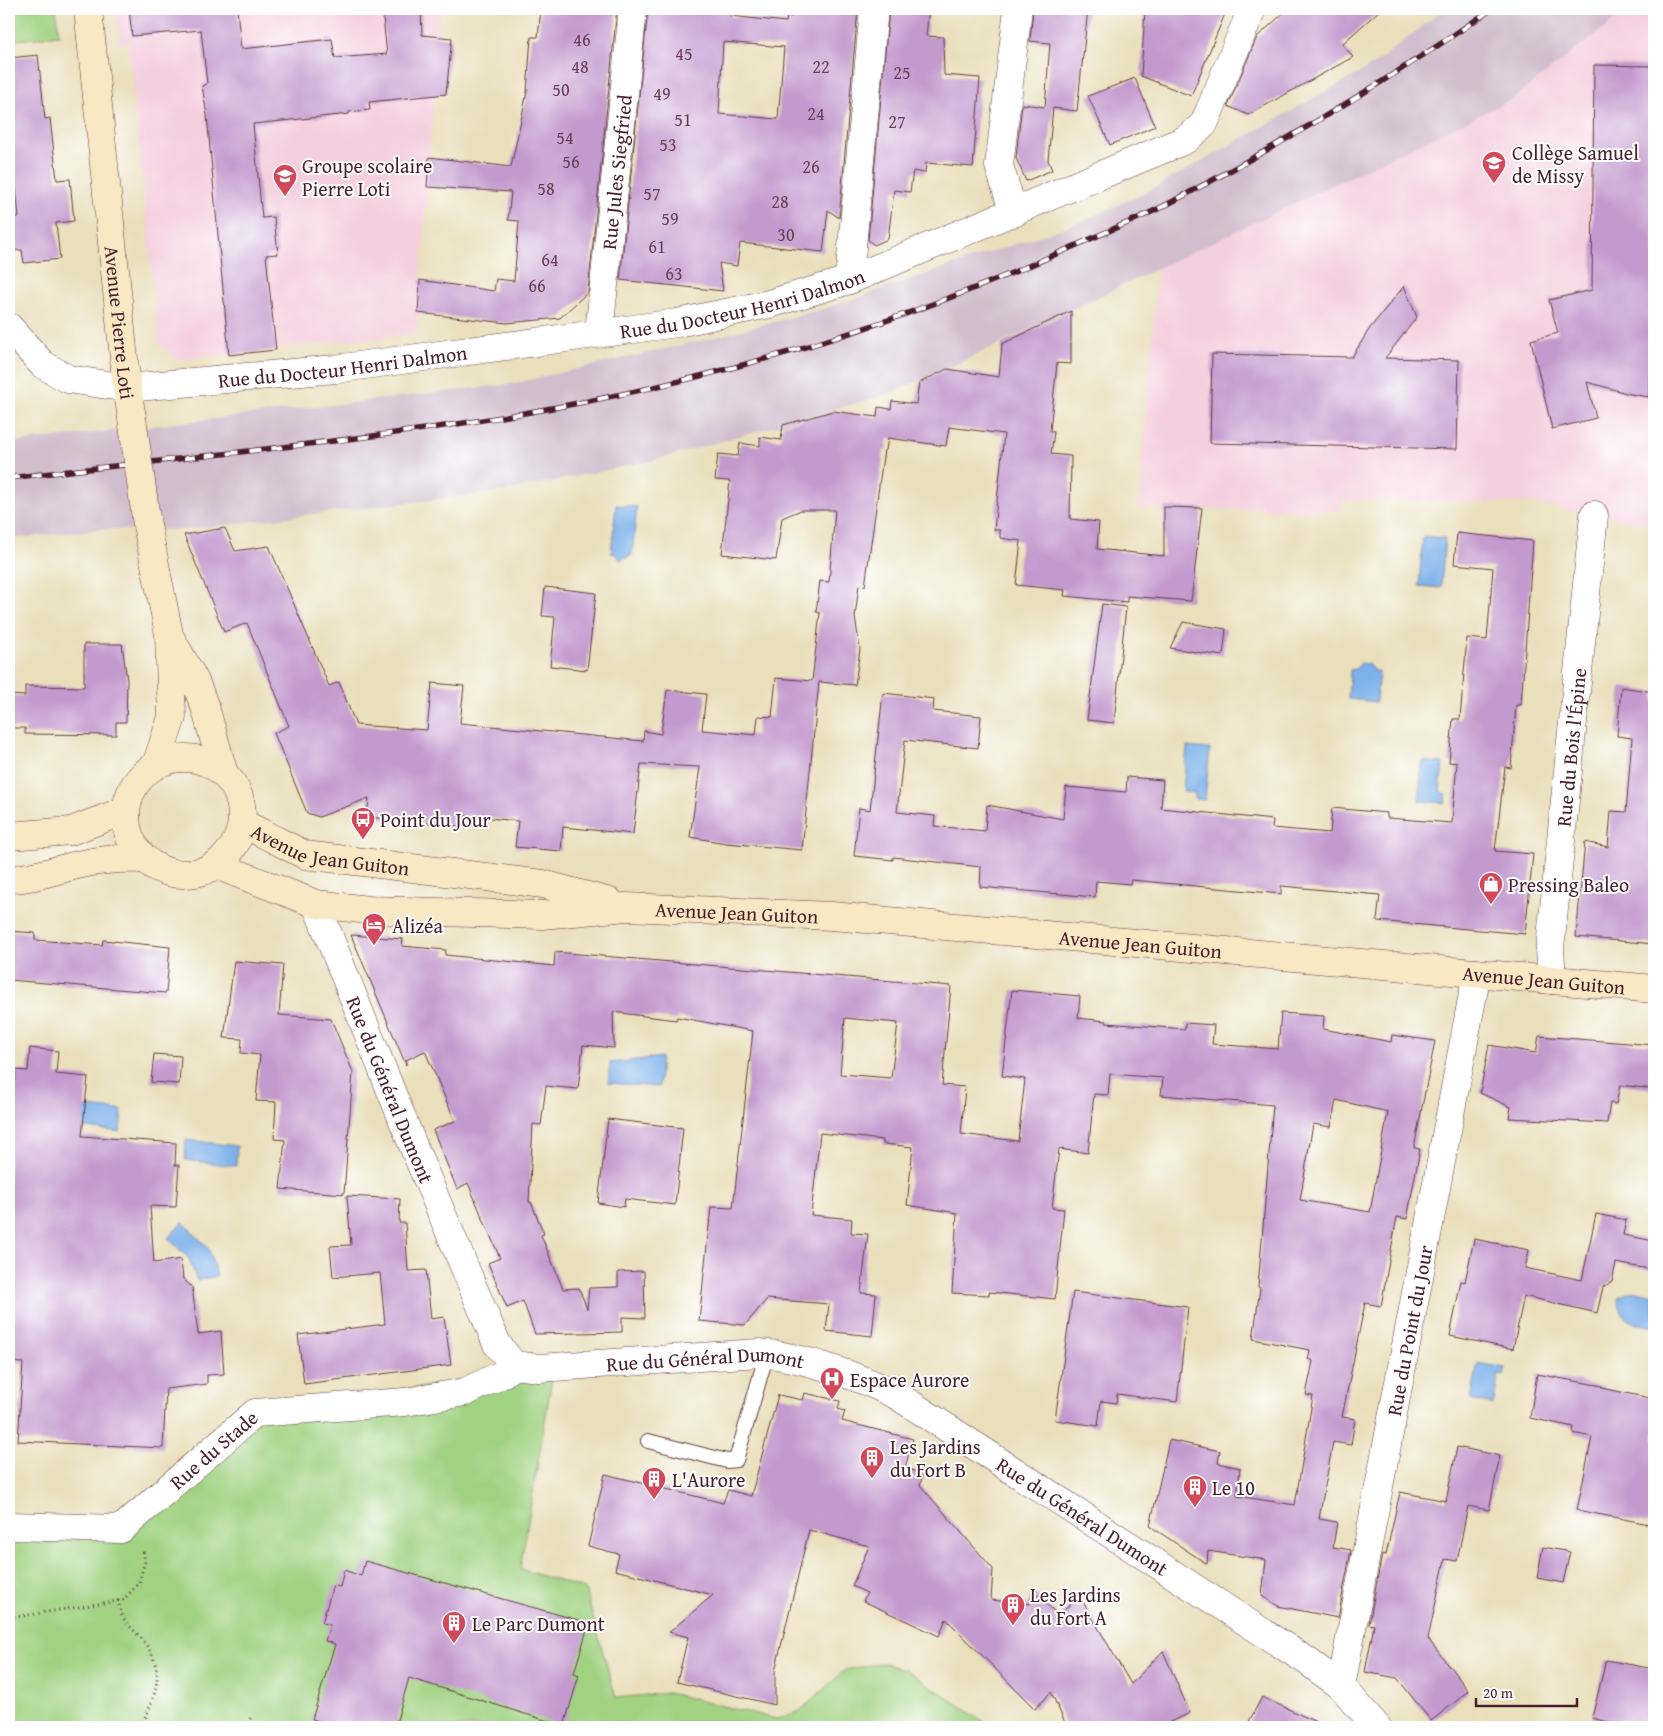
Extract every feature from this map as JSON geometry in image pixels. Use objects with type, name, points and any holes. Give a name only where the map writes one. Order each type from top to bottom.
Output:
[{"type":"main road","name":"Avenue Pierre Loti","points":[[88,9],[127,388],[147,525],[168,634],[172,717],[156,765]]},
{"type":"main road","name":"Avenue Pierre Loti","points":[[168,634],[197,688],[224,774]]},
{"type":"main road","points":[[173,759],[191,759],[208,764],[224,774],[233,784],[239,796],[242,823],[233,847],[216,865],[198,873],[179,874],[161,870],[145,859],[133,845],[127,828],[126,810],[131,792],[141,777],[156,765],[173,759]]},
{"type":"main road","points":[[9,836],[71,830],[126,810]]},
{"type":"main road","name":"Avenue Jean Guiton","points":[[242,823],[305,855],[543,884],[626,907]]},
{"type":"main road","points":[[9,879],[25,879],[118,857],[145,859]]},
{"type":"main road","name":"Avenue Jean Guiton","points":[[216,865],[316,904],[368,910],[542,915],[626,907],[842,917],[1654,989]]},
{"type":"street","name":"Rue Jules Siegfried","points":[[599,333],[633,9]]},
{"type":"street","points":[[849,280],[874,9]]},
{"type":"street","points":[[1014,213],[999,166],[1018,9]]},
{"type":"street","name":"Rue du Docteur Henri Dalmon","points":[[9,327],[42,364],[68,379],[127,388],[335,369],[677,323],[759,306],[849,280],[1014,213],[1185,140],[1204,124],[1252,9]]},
{"type":"street","name":"Rue du Bois l'Épine","points":[[1552,980],[1550,948],[1594,515]]},
{"type":"street","name":"Rue du Général Dumont","points":[[316,904],[412,1143],[497,1344],[514,1365],[539,1368],[767,1353],[778,1354],[875,1384],[898,1396],[1307,1661],[1341,1686],[1377,1727]]},
{"type":"street","name":"Rue du Point du Jour","points":[[1341,1686],[1477,973]]},
{"type":"street","name":"Rue du Stade","points":[[9,1526],[120,1529],[255,1413],[406,1402],[465,1392],[500,1375],[514,1365]]},
{"type":"lane","points":[[648,1441],[727,1461],[736,1460],[767,1353]]},
{"type":"path","points":[[9,1618],[123,1600],[139,1583],[145,1561],[136,1515]]},
{"type":"path","points":[[118,1600],[121,1618],[149,1647],[157,1664],[157,1691],[141,1727]]},
{"type":"path","points":[[244,1727],[252,1716]]},
{"type":"shaded area","name":"Groupe scolaire Pierre Loti","points":[[116,9],[440,9],[417,333],[177,360],[159,344],[128,43],[120,44]]},
{"type":"shaded area","points":[[1444,9],[1629,9],[1511,100],[953,366],[888,394],[655,460],[505,491],[181,530],[102,529],[9,539],[9,443],[511,384],[696,342],[824,309],[1083,221],[1145,193],[1373,65]]},
{"type":"shaded area","name":"Collège Samuel de Missy","points":[[1629,9],[1654,9],[1654,525],[1528,503],[1345,500],[1339,511],[1138,508],[1158,267],[1511,100]]},
{"type":"green space","points":[[9,9],[56,9],[59,35],[9,41]]},
{"type":"green space","points":[[554,1367],[520,1569],[585,1589],[616,1698],[668,1693],[777,1719],[800,1711],[845,1670],[880,1663],[905,1669],[992,1727],[9,1727],[9,1526],[121,1529],[255,1413]]},
{"type":"water","points":[[616,505],[637,507],[632,555],[620,560],[616,554],[611,553]]},
{"type":"water","points":[[1423,536],[1445,538],[1441,588],[1419,586]]},
{"type":"water","points":[[1361,663],[1368,664],[1374,671],[1379,672],[1376,702],[1348,699],[1350,670],[1355,669]]},
{"type":"water","points":[[1187,747],[1210,749],[1205,800],[1195,799],[1195,793],[1183,792]]},
{"type":"water","points":[[1422,761],[1443,763],[1440,792],[1446,794],[1445,803],[1419,801]]},
{"type":"water","points":[[661,1057],[659,1087],[608,1083],[610,1063]]},
{"type":"water","points":[[71,1106],[122,1110],[120,1132],[69,1126]]},
{"type":"water","points":[[186,1140],[237,1146],[236,1166],[185,1160]]},
{"type":"water","points":[[183,1222],[209,1249],[217,1276],[197,1281],[189,1259],[168,1238]]},
{"type":"water","points":[[1638,1291],[1654,1295],[1654,1327],[1629,1320],[1622,1313],[1618,1298],[1629,1292]]},
{"type":"water","points":[[1478,1363],[1506,1368],[1504,1376],[1499,1375],[1493,1405],[1471,1400]]},
{"type":"building","points":[[129,9],[237,9],[241,49],[332,39],[335,58],[387,54],[382,9],[421,9],[422,35],[452,38],[446,94],[369,102],[370,110],[349,112],[349,114],[253,124],[262,218],[274,217],[278,254],[266,255],[276,350],[229,355],[207,115],[202,86],[207,83],[201,30],[132,36]]},
{"type":"building","points":[[541,9],[617,9],[588,292],[560,318],[507,323],[418,313],[420,280],[494,291],[496,279],[514,281],[519,221],[508,220],[511,192],[427,187],[429,157],[511,167],[527,92],[531,37],[538,37]]},
{"type":"building","points":[[648,9],[731,9],[730,16],[786,22],[787,16],[791,17],[792,9],[858,9],[839,218],[828,210],[823,252],[740,243],[737,266],[719,263],[723,291],[620,280]],"holes":[[[723,42],[784,47],[778,119],[719,114]]]},
{"type":"building","points":[[889,9],[929,9],[926,36],[943,37],[944,75],[980,78],[973,167],[926,163],[925,173],[913,171],[910,192],[894,190],[888,239],[874,245],[868,240]]},
{"type":"building","points":[[1033,9],[1088,9],[1077,111],[1053,108],[1048,160],[1052,170],[1026,181],[1016,158],[1022,104],[1045,107],[1050,43],[1030,41]]},
{"type":"building","points":[[1145,9],[1227,9],[1191,96],[1141,76]]},
{"type":"building","points":[[1288,9],[1381,9],[1342,44],[1353,57],[1248,115],[1228,106],[1257,37]]},
{"type":"building","points":[[38,55],[45,119],[50,118],[57,180],[70,179],[74,221],[56,223],[60,259],[24,263],[22,250],[9,251],[9,218],[19,217],[12,152],[9,152],[9,58]]},
{"type":"building","points":[[1594,65],[1654,66],[1654,376],[1649,376],[1649,397],[1630,394],[1587,382],[1596,418],[1552,429],[1531,340],[1558,333],[1549,300],[1592,290]]},
{"type":"building","points":[[1135,78],[1155,126],[1110,145],[1088,96]]},
{"type":"building","points":[[1404,286],[1417,317],[1385,358],[1459,360],[1457,449],[1210,443],[1212,354],[1352,357],[1370,328]]},
{"type":"building","points":[[1071,311],[1071,364],[1057,363],[1050,431],[1054,432],[1051,454],[1071,456],[1070,519],[1099,522],[1097,549],[1164,556],[1164,507],[1202,508],[1191,601],[1127,596],[1127,602],[1064,596],[1065,590],[1016,585],[1021,541],[1000,538],[1000,530],[994,530],[1004,434],[949,427],[946,446],[888,438],[886,450],[884,450],[865,586],[859,585],[855,617],[860,649],[855,685],[819,682],[802,850],[726,843],[690,837],[700,767],[641,764],[633,834],[563,827],[561,851],[515,847],[518,821],[461,815],[460,826],[367,817],[369,798],[319,817],[307,813],[274,733],[289,726],[247,623],[224,632],[184,535],[225,528],[235,551],[269,546],[329,686],[339,682],[356,725],[427,730],[432,683],[464,686],[460,723],[643,741],[644,731],[661,734],[667,690],[706,694],[702,730],[756,735],[758,716],[772,717],[776,678],[812,681],[820,613],[816,612],[820,581],[829,582],[835,510],[801,510],[782,518],[776,560],[722,554],[730,481],[715,480],[718,454],[738,456],[740,443],[760,446],[760,437],[781,440],[783,425],[833,411],[877,417],[878,407],[891,409],[892,401],[916,404],[919,383],[947,369],[999,377],[1002,344]]},
{"type":"building","points":[[1457,533],[1533,541],[1521,705],[1516,705],[1511,768],[1505,767],[1495,851],[1533,854],[1525,934],[1377,921],[1380,895],[1281,886],[1281,894],[1131,880],[1130,884],[1096,881],[1095,897],[980,887],[981,867],[893,857],[893,860],[854,856],[859,808],[870,810],[883,693],[934,699],[933,711],[981,716],[978,748],[905,740],[897,812],[935,816],[934,826],[985,831],[987,805],[1063,819],[1066,787],[1126,792],[1127,777],[1163,780],[1161,808],[1273,820],[1272,828],[1330,833],[1332,808],[1387,813],[1387,818],[1452,823],[1457,763],[1449,762],[1453,719],[1460,719],[1467,638],[1487,640],[1493,568],[1454,564]]},
{"type":"building","points":[[545,587],[596,593],[587,670],[550,666],[555,617],[542,616]]},
{"type":"building","points":[[1102,604],[1126,607],[1114,723],[1087,720]]},
{"type":"building","points":[[1183,622],[1226,629],[1223,656],[1170,648]]},
{"type":"building","points":[[84,644],[122,644],[127,680],[126,722],[116,722],[116,735],[25,734],[25,728],[9,728],[9,695],[25,696],[25,686],[84,687]]},
{"type":"building","points":[[1621,687],[1654,692],[1654,944],[1576,937],[1585,842],[1608,847],[1611,811],[1626,812],[1632,738],[1617,736]]},
{"type":"building","points":[[9,931],[35,933],[35,940],[102,945],[103,940],[170,947],[166,993],[9,980]]},
{"type":"building","points":[[351,935],[403,939],[402,946],[446,950],[445,955],[554,966],[555,952],[951,986],[942,1085],[965,1087],[961,1134],[1018,1141],[1025,1079],[1002,1076],[1012,990],[1080,996],[1078,1018],[1106,1021],[1106,1023],[1185,1029],[1185,1023],[1214,1025],[1212,1044],[1278,1049],[1281,1013],[1324,1016],[1323,1029],[1391,1042],[1392,1035],[1435,1041],[1414,1148],[1420,1149],[1407,1219],[1397,1217],[1381,1306],[1365,1303],[1342,1417],[1355,1419],[1351,1445],[1333,1442],[1319,1519],[1337,1522],[1333,1547],[1351,1550],[1338,1618],[1278,1606],[1262,1596],[1266,1560],[1208,1551],[1207,1564],[1150,1526],[1169,1440],[1220,1451],[1218,1463],[1240,1468],[1237,1496],[1295,1505],[1313,1396],[1306,1395],[1313,1361],[1308,1359],[1310,1350],[1253,1339],[1260,1288],[1258,1287],[1273,1105],[1161,1095],[1163,1078],[1110,1074],[1108,1095],[1094,1094],[1088,1153],[1059,1149],[1052,1208],[1064,1209],[1055,1299],[989,1292],[989,1295],[952,1293],[957,1213],[907,1205],[913,1147],[883,1144],[883,1140],[820,1133],[811,1215],[852,1219],[851,1233],[868,1234],[861,1293],[876,1294],[872,1336],[826,1331],[829,1304],[767,1299],[745,1325],[699,1321],[711,1207],[733,1208],[753,1031],[677,1017],[676,1020],[613,1012],[614,1048],[583,1045],[578,1089],[546,1086],[541,1125],[533,1124],[529,1202],[531,1202],[544,1234],[541,1235],[563,1289],[579,1288],[587,1309],[589,1288],[618,1287],[618,1272],[644,1271],[645,1318],[622,1317],[622,1332],[535,1334],[523,1301],[507,1308],[488,1263],[500,1258],[468,1183],[457,1189],[433,1130],[455,1121],[425,1051],[406,1060],[406,1065]],"holes":[[[845,1018],[898,1023],[891,1078],[840,1074]],[[1336,1100],[1388,1112],[1370,1212],[1300,1200],[1313,1124],[1331,1127]]]},
{"type":"building","points":[[234,961],[283,965],[279,1015],[331,1019],[353,1072],[344,1194],[280,1189],[285,1140],[274,1139],[276,1102],[256,1101],[260,1055],[241,1053],[242,1039],[224,1038]]},
{"type":"building","points":[[1539,1036],[1654,1045],[1654,1089],[1620,1085],[1616,1104],[1610,1103],[1607,1123],[1509,1118],[1511,1107],[1480,1093],[1489,1045],[1536,1053]]},
{"type":"building","points":[[30,1048],[58,1051],[56,1074],[88,1077],[82,1136],[176,1143],[175,1165],[179,1165],[176,1207],[150,1206],[154,1263],[181,1259],[183,1279],[192,1287],[198,1334],[221,1331],[224,1374],[207,1375],[207,1384],[166,1389],[163,1448],[18,1441],[23,1363],[9,1362],[9,1080],[15,1081],[16,1070],[28,1071]]},
{"type":"building","points":[[154,1054],[181,1056],[179,1084],[151,1082]]},
{"type":"building","points":[[608,1119],[683,1128],[675,1205],[625,1199],[624,1207],[598,1203]]},
{"type":"building","points":[[347,1196],[400,1199],[399,1223],[405,1223],[408,1271],[426,1270],[431,1319],[444,1317],[451,1365],[304,1384],[298,1335],[385,1324],[380,1273],[333,1277],[330,1246],[351,1245]]},
{"type":"building","points":[[1596,1214],[1626,1220],[1623,1235],[1654,1241],[1654,1270],[1616,1263],[1612,1282],[1603,1287],[1597,1313],[1524,1296],[1513,1349],[1450,1336],[1461,1281],[1465,1282],[1474,1239],[1529,1250],[1525,1268],[1582,1280]]},
{"type":"building","points":[[1073,1292],[1188,1307],[1177,1402],[1117,1394],[1116,1403],[1101,1401],[1098,1426],[1055,1420]]},
{"type":"building","points":[[1537,1374],[1602,1386],[1602,1388],[1654,1399],[1654,1525],[1577,1510],[1592,1437],[1573,1433],[1574,1427],[1530,1418]]},
{"type":"building","points":[[805,1393],[840,1401],[838,1409],[845,1411],[842,1421],[913,1439],[905,1468],[923,1474],[920,1485],[993,1569],[991,1600],[1030,1604],[1032,1590],[1059,1616],[1079,1595],[1131,1684],[1163,1651],[1190,1713],[1160,1727],[1067,1727],[1051,1692],[1035,1709],[946,1619],[939,1636],[863,1601],[867,1593],[852,1586],[869,1546],[809,1530],[775,1671],[775,1705],[677,1682],[688,1637],[669,1632],[713,1595],[615,1570],[619,1554],[588,1546],[605,1474],[723,1503],[728,1490],[751,1496],[778,1395],[803,1400]]},
{"type":"building","points":[[1457,1447],[1500,1456],[1489,1510],[1468,1506],[1457,1561],[1445,1559],[1428,1639],[1469,1691],[1431,1721],[1397,1678],[1365,1672],[1374,1625],[1369,1624],[1382,1554],[1386,1555],[1400,1492],[1446,1501]]},
{"type":"building","points":[[1543,1547],[1570,1552],[1563,1583],[1537,1578]]},
{"type":"building","name":"Le Parc Dumont","points":[[365,1561],[589,1623],[574,1673],[579,1675],[564,1726],[409,1678],[395,1727],[341,1727],[312,1719],[335,1644],[325,1641],[330,1625],[322,1623],[333,1585],[340,1587],[344,1570],[361,1576]]},
{"type":"building","points":[[1606,1660],[1654,1669],[1654,1727],[1615,1727],[1616,1724],[1592,1718]]},
{"type":"building","points":[[1262,1697],[1327,1727],[1246,1727]]},
{"type":"railway","points":[[9,478],[312,444],[538,411],[673,383],[732,368],[850,333],[908,313],[1023,268],[1166,205],[1250,160],[1332,112],[1413,62],[1492,9]]},
{"type":"place","name":"Collège Samuel de Missy","points":[[1494,184]]},
{"type":"place","name":"Groupe scolaire Pierre Loti","points":[[285,197]]},
{"type":"place","name":"Point du Jour","points":[[363,840]]},
{"type":"place","name":"Pressing Baleo","points":[[1491,905]]},
{"type":"place","name":"Alizéa","points":[[374,946]]},
{"type":"place","name":"Espace Aurore","points":[[832,1400]]},
{"type":"place","name":"Les Jardins du Fort B","points":[[872,1479]]},
{"type":"place","name":"L'Aurore","points":[[654,1500]]},
{"type":"place","name":"Le 10","points":[[1195,1508]]},
{"type":"place","name":"Les Jardins du Fort A","points":[[1013,1626]]},
{"type":"place","name":"Le Parc Dumont","points":[[454,1644]]}]
